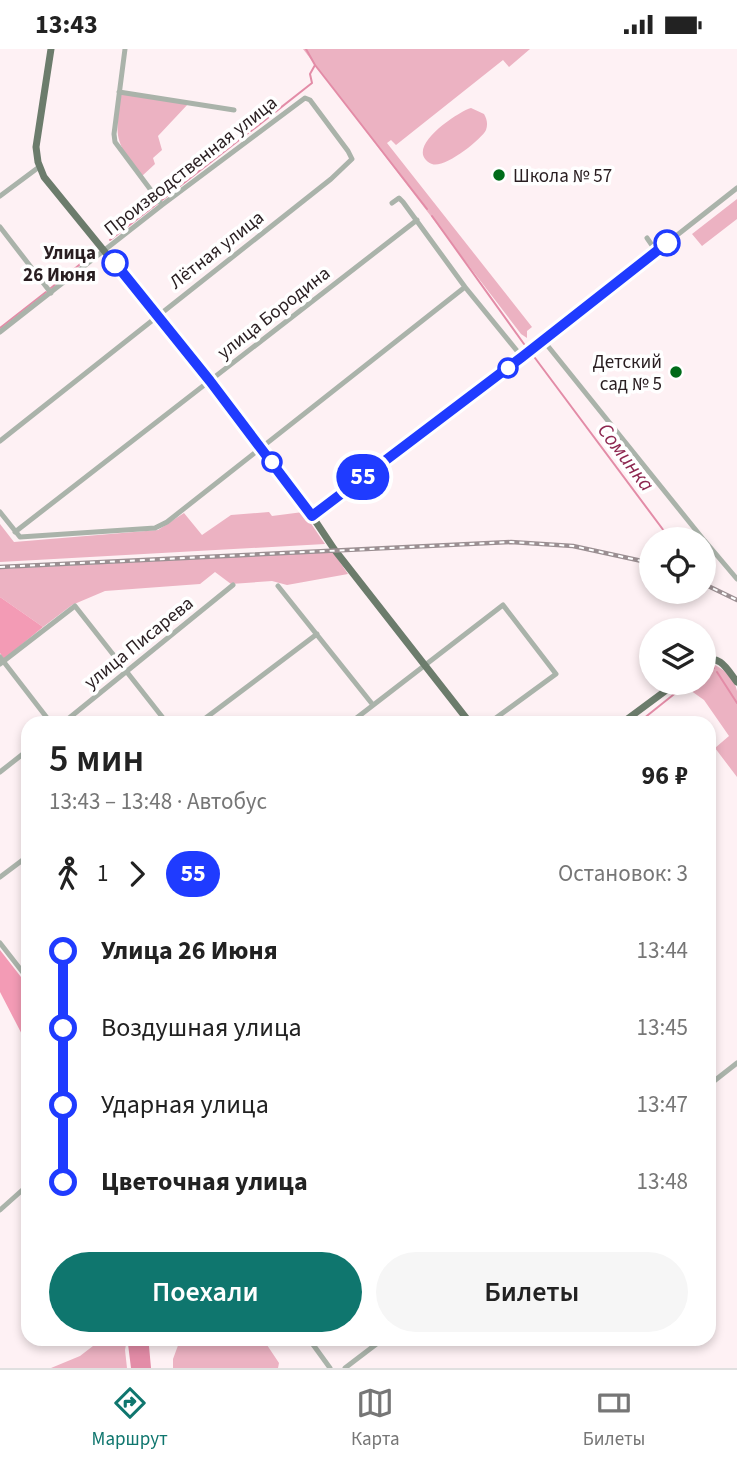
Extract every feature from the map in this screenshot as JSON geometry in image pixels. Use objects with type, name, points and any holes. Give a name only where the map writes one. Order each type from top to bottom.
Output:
[{"type":"main road","points":[[51,49],[36,144],[39,167],[45,179],[210,381],[334,549],[464,716]]},
{"type":"main road","points":[[716,660],[722,663],[737,682]]},
{"type":"main road","points":[[631,716],[660,695]]},
{"type":"street","points":[[125,49],[118,92],[115,142],[162,205]]},
{"type":"street","points":[[118,92],[234,110]]},
{"type":"street","name":"Лётная улица","points":[[0,441],[331,179],[352,159],[310,100],[305,97],[300,101]]},
{"type":"street","name":"Производственная улица","points":[[0,332],[300,101]]},
{"type":"street","points":[[0,196],[39,167]]},
{"type":"street","points":[[312,516],[522,357],[737,188]]},
{"type":"street","points":[[392,203],[399,198],[522,357]]},
{"type":"street","name":"улица Бородина","points":[[15,532],[417,220]]},
{"type":"street","points":[[0,227],[51,293]]},
{"type":"street","points":[[647,238],[656,251]]},
{"type":"street","points":[[0,512],[20,537],[155,528],[167,522],[262,449],[466,287]]},
{"type":"street","points":[[543,340],[693,527]]},
{"type":"street","points":[[716,555],[737,579]]},
{"type":"street","name":"улица Писарева","points":[[72,716],[233,585]]},
{"type":"street","points":[[278,586],[373,705]]},
{"type":"street","points":[[359,716],[503,605],[556,674],[499,716]]},
{"type":"street","points":[[45,716],[1,660],[75,606],[162,716]]},
{"type":"street","points":[[208,716],[317,634]]},
{"type":"street","points":[[0,772],[21,756]]},
{"type":"street","points":[[0,877],[21,861]]},
{"type":"street","points":[[0,943],[21,970]]},
{"type":"street","points":[[716,1080],[737,1063]]},
{"type":"street","points":[[0,1210],[21,1191]]},
{"type":"street","points":[[314,1346],[330,1368]]},
{"type":"street","points":[[345,1368],[374,1346]]},
{"type":"shaded area","points":[[303,49],[530,49],[509,67],[503,60],[396,145],[391,140],[387,143],[532,327],[527,331],[527,338],[521,334]]},
{"type":"shaded area","points":[[120,94],[189,103],[158,136],[162,150],[153,158],[155,164],[142,176],[121,146],[118,130]]},
{"type":"shaded area","points":[[471,108],[485,116],[487,126],[483,135],[462,153],[445,162],[432,164],[424,158],[423,150],[435,132],[455,116]]},
{"type":"shaded area","points":[[737,199],[737,219],[702,246],[692,234]]},
{"type":"shaded area","points":[[269,512],[272,516],[303,512],[325,544],[0,562],[0,524],[14,542],[158,530],[184,513],[202,535],[231,515]]},
{"type":"shaded area","points":[[333,552],[348,574],[287,585],[272,581],[231,584],[215,572],[200,584],[105,591],[72,605],[43,627],[0,597],[0,569]]},
{"type":"shaded area","points":[[0,597],[43,627],[4,659],[0,653]]},
{"type":"shaded area","points":[[716,666],[726,672],[737,691],[737,777],[716,749],[729,736],[704,700],[697,695],[716,695]]},
{"type":"shaded area","points":[[0,950],[21,977],[21,1032],[0,992]]},
{"type":"shaded area","points":[[93,1346],[126,1346],[127,1368],[51,1368],[80,1356]]},
{"type":"shaded area","points":[[128,1346],[149,1346],[151,1368],[131,1368]]},
{"type":"shaded area","points":[[178,1346],[268,1346],[279,1363],[278,1368],[173,1368]]},
{"type":"waterway","name":"Соминка","points":[[306,49],[315,65],[427,209]]},
{"type":"waterway","points":[[251,131],[312,83],[310,74],[315,65]]},
{"type":"waterway","points":[[162,200],[248,133]]},
{"type":"waterway","points":[[110,240],[158,203]]},
{"type":"waterway","name":"Соминка","points":[[432,216],[524,344]]},
{"type":"waterway","points":[[51,288],[95,252]]},
{"type":"waterway","points":[[0,328],[46,292]]},
{"type":"waterway","name":"Соминка","points":[[535,358],[661,527]]},
{"type":"waterway","points":[[717,672],[737,703]]},
{"type":"waterway","points":[[647,716],[673,695]]},
{"type":"railway","points":[[0,567],[511,542],[573,546],[639,560]]},
{"type":"railway","points":[[716,590],[737,600]]},
{"type":"bus line","name":"55","points":[[115,263],[210,381],[312,516],[667,243]]},
{"type":"place","name":"Школа № 57","points":[[499,175]]},
{"type":"place","name":"Улица 26 Июня","points":[[115,263]]},
{"type":"place","name":"Детский сад № 5","points":[[676,372]]}]
